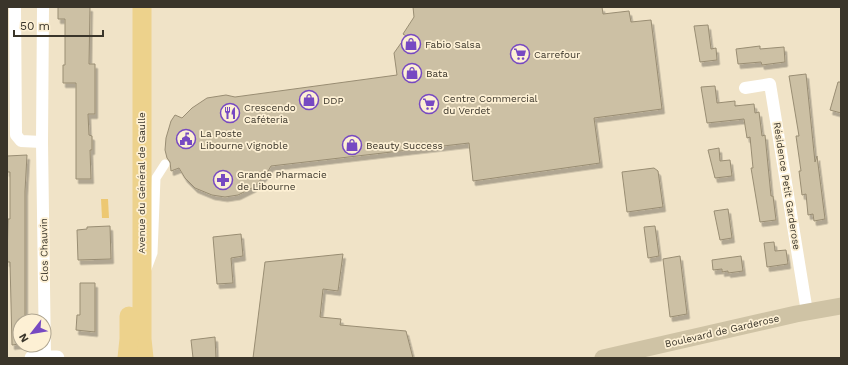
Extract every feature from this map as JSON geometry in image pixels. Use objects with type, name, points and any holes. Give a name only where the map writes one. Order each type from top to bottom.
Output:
[{"type":"main road","name":"Avenue du Général de Gaulle","points":[[129,7],[129,339],[126,358],[133,356],[143,358],[142,7]]},
{"type":"main road","name":"Boulevard de Garderose","points":[[603,358],[807,312],[841,306]]},
{"type":"street","points":[[14,7],[16,135],[21,141],[42,142]]},
{"type":"street","name":"Clos Chauvin","points":[[43,7],[42,142],[45,358]]},
{"type":"street","name":"Résidence Petit Garderose","points":[[745,88],[770,84],[807,312]]},
{"type":"street","points":[[142,282],[153,253],[156,178],[165,164]]},
{"type":"shaded area","points":[[101,199],[108,199],[109,218],[102,218]]},
{"type":"building","points":[[58,7],[90,7],[89,64],[95,64],[95,114],[88,114],[89,135],[92,136],[92,150],[90,150],[91,179],[76,179],[76,83],[63,83],[63,65],[65,65],[65,19],[58,19]]},
{"type":"building","name":"Centre Commercial du Verdet","points":[[413,7],[602,7],[603,14],[629,11],[631,22],[651,20],[662,109],[594,118],[600,163],[473,181],[469,143],[271,166],[267,173],[254,187],[238,195],[225,197],[212,195],[195,188],[185,178],[179,168],[171,171],[170,162],[167,158],[165,150],[166,138],[171,121],[175,115],[182,118],[192,108],[207,98],[226,95],[235,97],[397,75],[394,53],[406,36],[403,34],[414,17]]},
{"type":"building","points":[[708,25],[711,49],[716,48],[717,60],[700,62],[694,26]]},
{"type":"building","points":[[760,46],[760,49],[784,47],[785,62],[762,65],[761,62],[738,64],[736,49]]},
{"type":"building","points":[[806,74],[815,162],[817,156],[825,219],[814,221],[813,214],[808,215],[806,194],[802,195],[799,171],[801,171],[796,136],[799,136],[789,76]]},
{"type":"building","points":[[838,82],[841,82],[841,113],[830,110]]},
{"type":"building","points":[[715,86],[717,103],[735,101],[735,106],[754,104],[755,113],[759,112],[762,136],[765,135],[771,196],[773,196],[776,220],[760,222],[751,168],[753,168],[750,137],[747,138],[744,119],[707,123],[701,87]]},
{"type":"building","points":[[719,148],[720,161],[730,160],[732,176],[715,178],[708,150]]},
{"type":"building","points":[[27,155],[25,191],[25,313],[12,313],[12,345],[10,262],[7,262],[8,219],[10,219],[10,172],[7,172],[7,156]]},
{"type":"building","points":[[654,168],[658,171],[663,207],[627,212],[622,172]]},
{"type":"building","points":[[728,209],[732,238],[720,240],[714,211]]},
{"type":"building","points":[[110,226],[111,259],[78,260],[77,230],[87,229],[87,227]]},
{"type":"building","points":[[655,226],[659,256],[648,258],[644,227]]},
{"type":"building","points":[[241,234],[243,256],[231,258],[233,283],[217,284],[213,237]]},
{"type":"building","points":[[774,242],[775,251],[786,250],[788,264],[767,267],[764,243]]},
{"type":"building","points":[[343,254],[338,291],[323,289],[320,317],[341,319],[340,325],[406,331],[413,358],[253,358],[265,262]]},
{"type":"building","points":[[680,256],[687,314],[670,317],[663,259]]},
{"type":"building","points":[[741,256],[743,271],[728,273],[728,271],[722,272],[722,269],[713,270],[712,260]]},
{"type":"building","points":[[80,283],[95,283],[95,332],[76,330],[77,315],[80,315]]},
{"type":"building","points":[[215,337],[216,358],[193,358],[191,340]]},
{"type":"place","name":"Fabio Salsa","points":[[411,44]]},
{"type":"place","name":"Carrefour","points":[[520,54]]},
{"type":"place","name":"Bata","points":[[412,73]]},
{"type":"place","name":"DDP","points":[[309,100]]},
{"type":"place","name":"Centre Commercial du Verdet","points":[[429,104]]},
{"type":"place","name":"Crescendo Caféteria","points":[[230,113]]},
{"type":"place","name":"La Poste Libourne Vignoble","points":[[186,139]]},
{"type":"place","name":"Beauty Success","points":[[352,145]]},
{"type":"place","name":"Grande Pharmacie de Libourne","points":[[223,180]]}]
